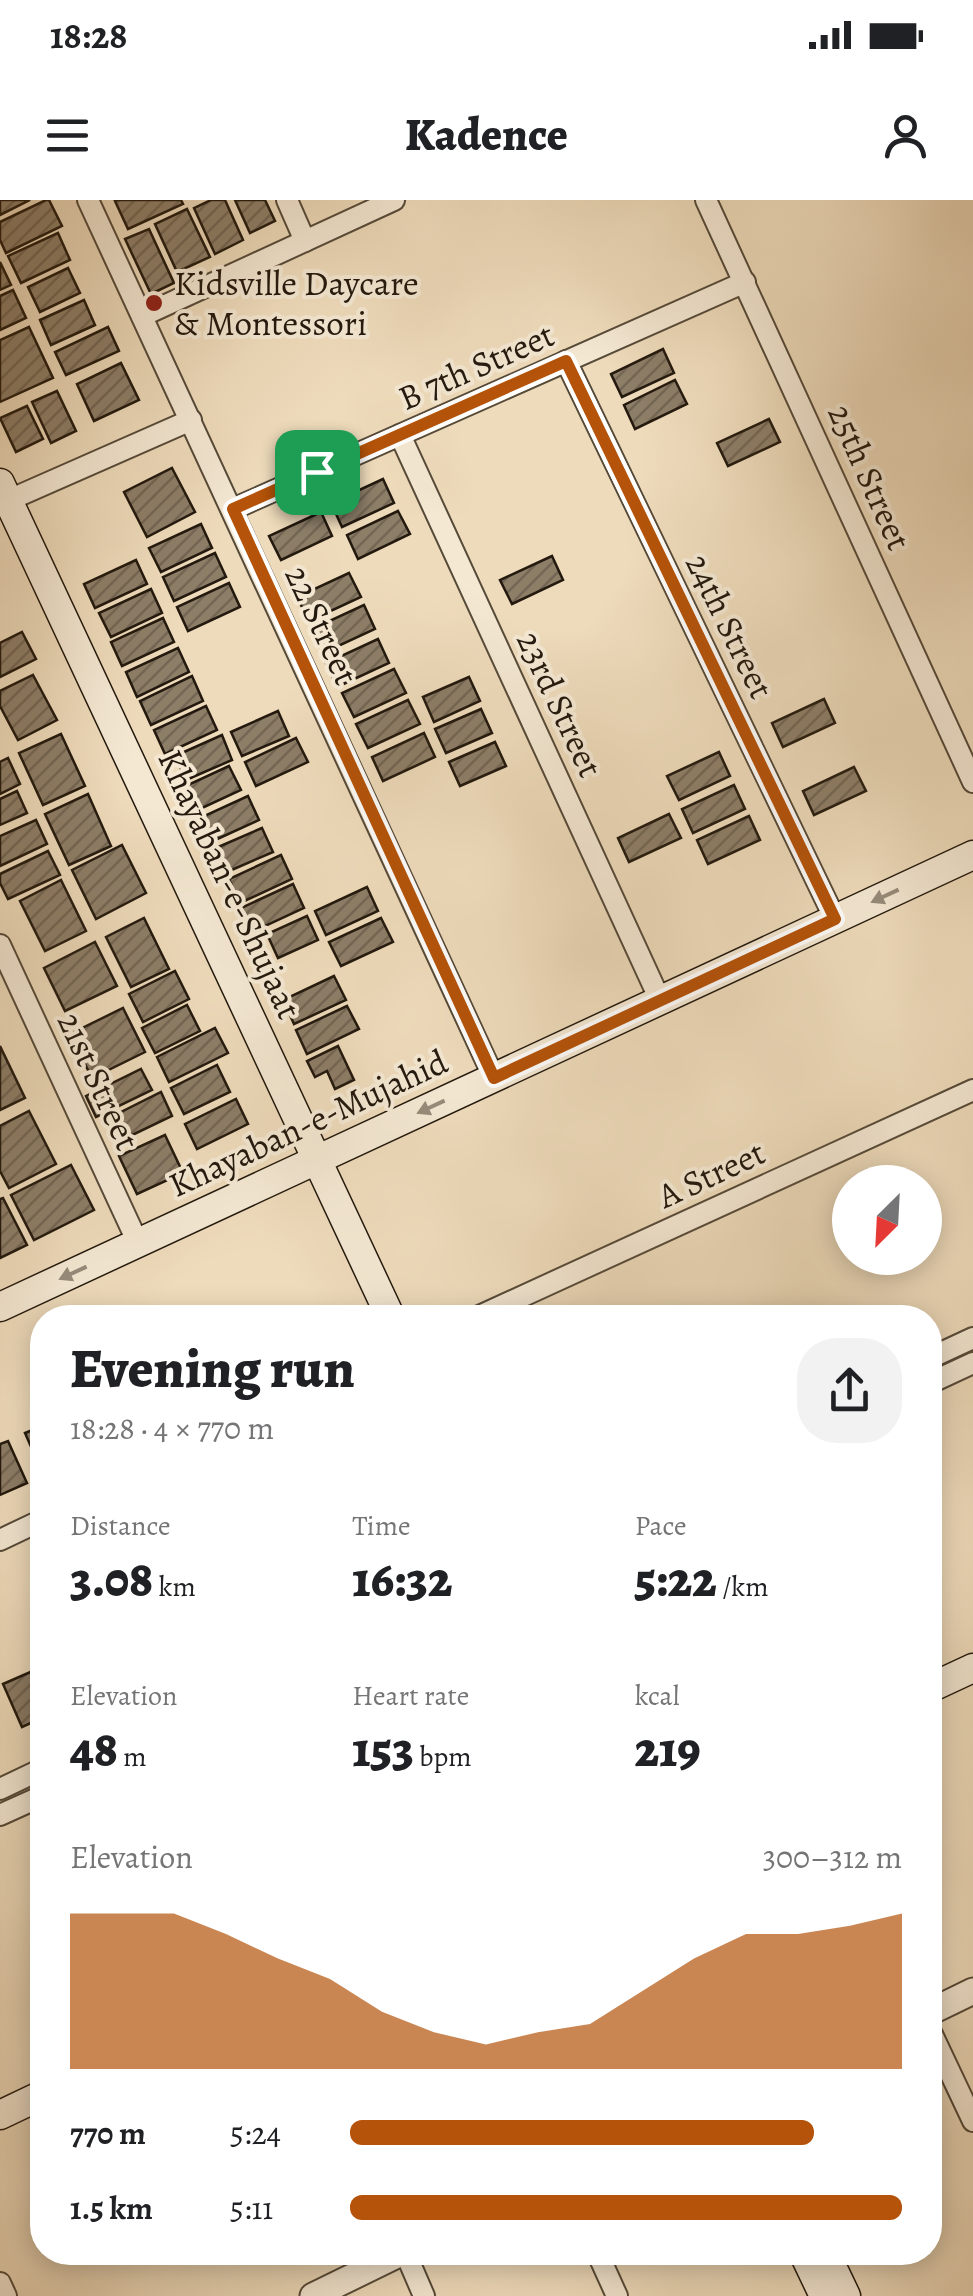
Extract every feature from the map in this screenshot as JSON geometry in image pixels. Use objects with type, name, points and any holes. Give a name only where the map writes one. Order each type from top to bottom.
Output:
[{"type":"main road","name":"Khayaban-e-Shujaat","points":[[2,503],[310,1164],[383,1305]]},
{"type":"main road","name":"Khayaban-e-Mujahid","points":[[0,1307],[973,855]]},
{"type":"main road","name":"Khayaban-e-Shujaat","points":[[310,1164],[365,1305]]},
{"type":"main road","points":[[942,1682],[973,1668]]},
{"type":"main road","points":[[0,2114],[30,2100]]},
{"type":"main road","points":[[809,2265],[824,2296]]},
{"type":"main road","points":[[832,2265],[846,2296]]},
{"type":"street","name":"22 Street","points":[[88,200],[494,1078]]},
{"type":"street","points":[[286,200],[305,241]]},
{"type":"street","points":[[142,316],[394,200]]},
{"type":"street","name":"25th Street","points":[[706,200],[973,782]]},
{"type":"street","name":"B 7th Street","points":[[233,509],[745,282]]},
{"type":"street","name":"24th Street","points":[[566,361],[835,919]]},
{"type":"street","points":[[2,503],[191,420]]},
{"type":"street","name":"23rd Street","points":[[400,435],[660,1000]]},
{"type":"street","name":"21st Street","points":[[0,945],[138,1243]]},
{"type":"street","name":"A Street","points":[[503,1305],[973,1090]]},
{"type":"street","points":[[942,1352],[973,1338]]},
{"type":"street","points":[[942,1377],[973,1363]]},
{"type":"street","points":[[0,1540],[30,1526]]},
{"type":"street","points":[[0,1789],[30,1775]]},
{"type":"street","points":[[0,1815],[30,1801]]},
{"type":"street","points":[[942,2006],[973,1992]]},
{"type":"street","points":[[942,2055],[973,2121]]},
{"type":"street","points":[[314,2296],[377,2265]]},
{"type":"street","points":[[410,2265],[424,2296]]},
{"type":"street","points":[[603,2265],[618,2296]]},
{"type":"street","points":[[0,2284],[6,2296]]},
{"type":"building","points":[[0,200],[30,200],[0,215]]},
{"type":"building","points":[[46,200],[62,226],[6,253],[0,240],[0,222]]},
{"type":"building","points":[[181,200],[183,204],[128,229],[115,201]]},
{"type":"building","points":[[211,200],[225,200],[243,240],[215,254],[194,208]]},
{"type":"building","points":[[235,200],[265,200],[275,221],[250,233]]},
{"type":"building","points":[[187,209],[210,257],[177,272],[155,224]]},
{"type":"building","points":[[149,229],[174,283],[151,294],[125,239]]},
{"type":"building","points":[[58,233],[70,260],[21,283],[8,256]]},
{"type":"building","points":[[0,262],[11,285],[0,290]]},
{"type":"building","points":[[68,268],[80,293],[40,312],[28,287]]},
{"type":"building","points":[[13,290],[26,318],[0,330],[0,296]]},
{"type":"building","points":[[84,300],[95,325],[51,345],[40,320]]},
{"type":"building","points":[[29,327],[53,378],[0,402],[0,340]]},
{"type":"building","points":[[108,327],[119,351],[66,375],[55,352]]},
{"type":"building","points":[[663,349],[674,373],[622,397],[611,374]]},
{"type":"building","points":[[121,363],[139,400],[94,421],[77,384]]},
{"type":"building","points":[[675,380],[687,404],[635,429],[624,405]]},
{"type":"building","points":[[57,391],[76,431],[51,443],[32,402]]},
{"type":"building","points":[[27,406],[43,439],[16,452],[0,418]]},
{"type":"building","points":[[769,419],[780,442],[728,466],[717,443]]},
{"type":"building","points":[[172,468],[195,512],[147,537],[124,492]]},
{"type":"building","points":[[383,479],[394,503],[342,527],[331,503]]},
{"type":"building","points":[[398,511],[410,534],[358,559],[347,535]]},
{"type":"building","points":[[321,512],[332,536],[281,560],[269,536]]},
{"type":"building","points":[[201,524],[212,548],[161,572],[149,548]]},
{"type":"building","points":[[215,553],[226,577],[174,601],[163,577]]},
{"type":"building","points":[[552,556],[563,580],[512,604],[500,580]]},
{"type":"building","points":[[136,560],[147,584],[95,608],[84,584]]},
{"type":"building","points":[[349,573],[361,597],[309,621],[297,597]]},
{"type":"building","points":[[229,583],[240,607],[188,631],[177,607]]},
{"type":"building","points":[[151,589],[162,613],[111,637],[99,613]]},
{"type":"building","points":[[364,605],[375,629],[323,653],[312,629]]},
{"type":"building","points":[[163,618],[174,642],[122,666],[111,642]]},
{"type":"building","points":[[22,632],[36,659],[0,677],[0,643]]},
{"type":"building","points":[[378,639],[389,663],[337,687],[326,663]]},
{"type":"building","points":[[178,648],[189,672],[137,697],[126,672]]},
{"type":"building","points":[[394,669],[406,693],[354,717],[342,693]]},
{"type":"building","points":[[33,675],[57,720],[18,740],[0,706],[0,691]]},
{"type":"building","points":[[192,676],[203,701],[151,725],[140,701]]},
{"type":"building","points":[[469,677],[480,701],[434,722],[423,697]]},
{"type":"building","points":[[824,699],[835,723],[783,747],[772,723]]},
{"type":"building","points":[[408,700],[420,724],[368,748],[356,724]]},
{"type":"building","points":[[206,706],[217,730],[165,754],[154,730]]},
{"type":"building","points":[[481,709],[492,733],[446,753],[435,729]]},
{"type":"building","points":[[278,711],[289,736],[242,756],[231,732]]},
{"type":"building","points":[[424,733],[435,757],[383,781],[372,757]]},
{"type":"building","points":[[61,734],[85,786],[43,805],[19,753]]},
{"type":"building","points":[[222,735],[232,760],[186,780],[175,756]]},
{"type":"building","points":[[296,738],[308,762],[256,786],[245,762]]},
{"type":"building","points":[[495,742],[506,766],[460,786],[449,762]]},
{"type":"building","points":[[719,752],[730,776],[679,800],[667,776]]},
{"type":"building","points":[[8,758],[20,784],[0,794],[0,762]]},
{"type":"building","points":[[229,766],[241,790],[189,814],[177,790]]},
{"type":"building","points":[[854,767],[866,791],[814,815],[803,791]]},
{"type":"building","points":[[734,785],[745,809],[693,833],[682,809]]},
{"type":"building","points":[[17,791],[27,813],[0,825],[0,799]]},
{"type":"building","points":[[88,794],[111,846],[69,865],[45,814]]},
{"type":"building","points":[[248,796],[259,820],[213,841],[202,817]]},
{"type":"building","points":[[669,814],[681,838],[629,862],[618,838]]},
{"type":"building","points":[[749,816],[760,840],[708,864],[697,840]]},
{"type":"building","points":[[36,820],[47,844],[0,866],[0,836]]},
{"type":"building","points":[[262,828],[273,852],[227,872],[216,848]]},
{"type":"building","points":[[122,845],[146,893],[96,919],[72,870]]},
{"type":"building","points":[[48,851],[60,875],[8,899],[0,874]]},
{"type":"building","points":[[281,855],[292,879],[240,903],[229,879]]},
{"type":"building","points":[[61,880],[86,931],[45,951],[20,901]]},
{"type":"building","points":[[293,884],[304,908],[252,932],[241,908]]},
{"type":"building","points":[[367,887],[378,911],[326,935],[315,911]]},
{"type":"building","points":[[307,916],[318,940],[278,958],[267,934]]},
{"type":"building","points":[[144,918],[169,969],[131,987],[106,937]]},
{"type":"building","points":[[381,918],[393,942],[341,966],[329,942]]},
{"type":"building","points":[[95,942],[117,986],[65,1011],[44,968]]},
{"type":"building","points":[[175,971],[189,999],[143,1022],[129,994]]},
{"type":"building","points":[[334,976],[346,1000],[294,1024],[283,1000]]},
{"type":"building","points":[[187,1005],[200,1031],[155,1053],[142,1028]]},
{"type":"building","points":[[347,1006],[359,1029],[307,1054],[296,1030]]},
{"type":"building","points":[[123,1008],[145,1052],[92,1078],[70,1034]]},
{"type":"building","points":[[215,1028],[228,1053],[169,1082],[157,1057]]},
{"type":"building","points":[[0,1046],[25,1098],[0,1110]]},
{"type":"building","points":[[338,1046],[354,1080],[335,1089],[327,1071],[315,1077],[307,1061]]},
{"type":"building","points":[[217,1065],[230,1092],[184,1114],[171,1088]]},
{"type":"building","points":[[141,1069],[152,1090],[96,1117],[86,1096]]},
{"type":"building","points":[[161,1092],[172,1116],[126,1138],[115,1115]]},
{"type":"building","points":[[236,1099],[248,1124],[197,1149],[185,1124]]},
{"type":"building","points":[[29,1111],[56,1164],[9,1188],[0,1171],[0,1126]]},
{"type":"building","points":[[165,1135],[183,1173],[137,1194],[119,1156]]},
{"type":"building","points":[[71,1165],[94,1210],[34,1240],[11,1195]]},
{"type":"building","points":[[3,1198],[27,1245],[0,1258],[0,1199]]},
{"type":"building","points":[[8,1441],[27,1483],[0,1495],[0,1444]]},
{"type":"building","points":[[30,1672],[30,1723],[22,1727],[3,1684]]},
{"type":"place","name":"Kidsville Daycare & Montessori","points":[[154,303]]},
{"type":"route","points":[[566,361],[835,919],[494,1078],[233,509],[317,472],[566,361]]}]
